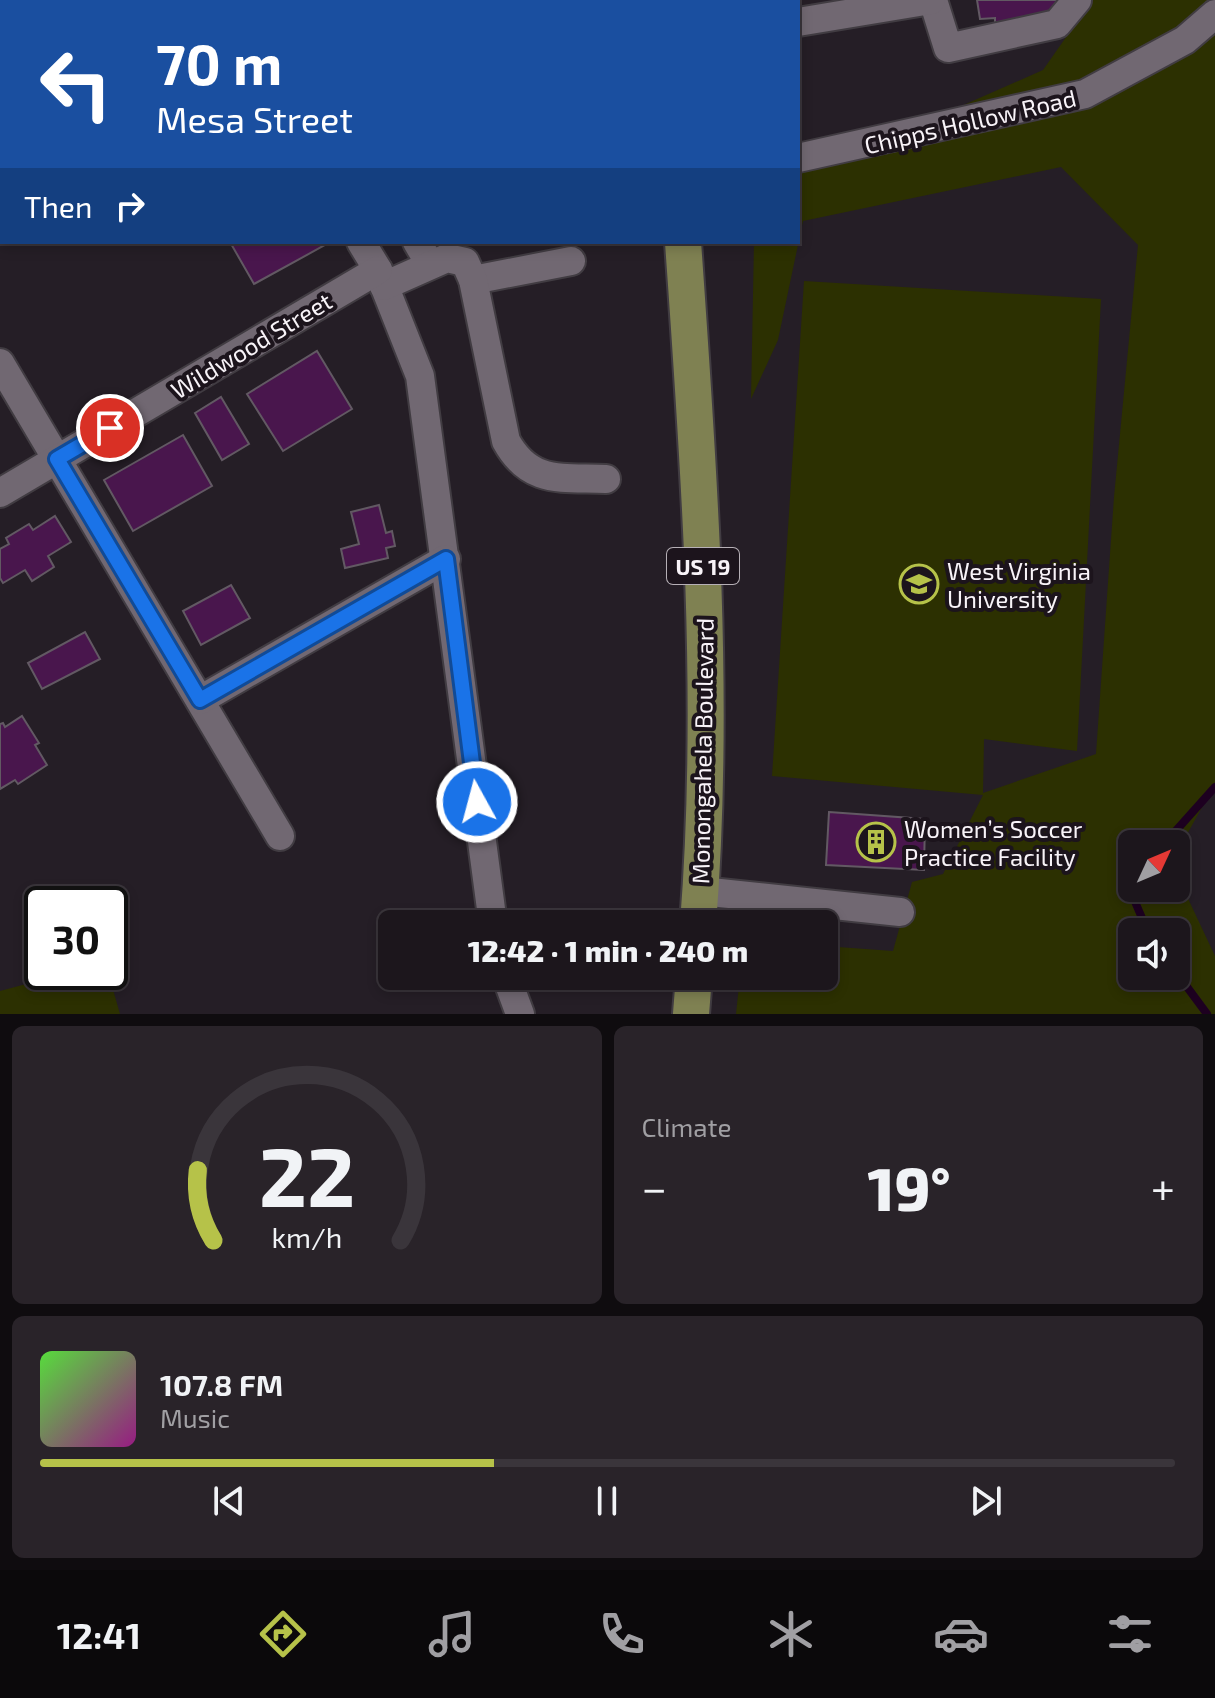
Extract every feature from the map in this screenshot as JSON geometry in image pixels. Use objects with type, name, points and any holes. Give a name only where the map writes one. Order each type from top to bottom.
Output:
[{"type":"main road","name":"Monongahela Boulevard","points":[[683,244],[703,517],[699,908]]},
{"type":"main road","points":[[691,1014],[693,990]]},
{"type":"street","points":[[800,22],[932,0],[948,48],[1057,24],[1077,0]]},
{"type":"street","name":"Chipps Hollow Road","points":[[800,158],[1085,94],[1185,40],[1215,14]]},
{"type":"street","points":[[362,244],[381,278],[420,376],[491,910]]},
{"type":"street","points":[[434,251],[465,262],[473,280],[506,441],[517,462],[550,477],[606,479]]},
{"type":"street","name":"Wildwood Street","points":[[0,493],[434,251]]},
{"type":"street","points":[[473,280],[571,261]]},
{"type":"street","points":[[0,363],[280,836]]},
{"type":"street","points":[[200,700],[446,559]]},
{"type":"street","points":[[699,908],[900,912]]},
{"type":"street","points":[[511,990],[520,1014]]},
{"type":"green space","points":[[1092,0],[1215,0],[1215,784],[1189,830],[1118,830],[1118,902],[1190,902],[1215,956],[1215,1014],[736,1014],[739,990],[838,990],[838,947],[893,951],[912,882],[943,874],[983,795],[772,776],[804,281],[1101,299],[1077,751],[984,739],[983,793],[1096,754],[1114,497],[1138,245],[1061,167],[803,221],[800,235],[800,147],[959,107],[1043,70]]},
{"type":"green space","points":[[754,244],[798,244],[778,340],[751,399]]},
{"type":"green space","points":[[24,985],[24,990],[113,990],[120,1014],[0,1014],[0,991]]},
{"type":"building","points":[[977,0],[1060,0],[1061,12],[995,31],[995,18],[980,19]]},
{"type":"building","points":[[231,244],[325,245],[254,284]]},
{"type":"building","points":[[317,351],[352,409],[283,451],[247,394]]},
{"type":"building","points":[[221,397],[249,444],[222,460],[195,413]]},
{"type":"building","points":[[183,435],[212,486],[133,531],[104,480]]},
{"type":"building","points":[[379,505],[386,533],[392,531],[395,546],[386,548],[388,558],[345,568],[341,549],[359,544],[351,512]]},
{"type":"building","points":[[55,516],[71,542],[48,556],[54,567],[32,581],[25,570],[3,583],[0,578],[0,549],[9,544],[6,538],[29,524],[33,530]]},
{"type":"building","points":[[231,585],[250,618],[201,645],[183,611]]},
{"type":"building","points":[[85,632],[100,659],[42,689],[28,663]]},
{"type":"building","points":[[22,716],[39,743],[35,745],[47,765],[18,784],[15,780],[0,789],[0,724],[3,723],[5,727]]},
{"type":"building","name":"Women’s Soccer Practice Facility","points":[[829,812],[925,819],[924,870],[826,865]]},
{"type":"waterway","points":[[1177,830],[1215,787]]},
{"type":"waterway","points":[[1135,902],[1142,918]]},
{"type":"waterway","points":[[1189,990],[1207,1014]]},
{"type":"place","name":"West Virginia University","points":[[919,584]]},
{"type":"place","name":"Women’s Soccer Practice Facility","points":[[876,842]]},
{"type":"route","points":[[110,428],[57,459],[200,700],[446,559],[477,802]]}]
